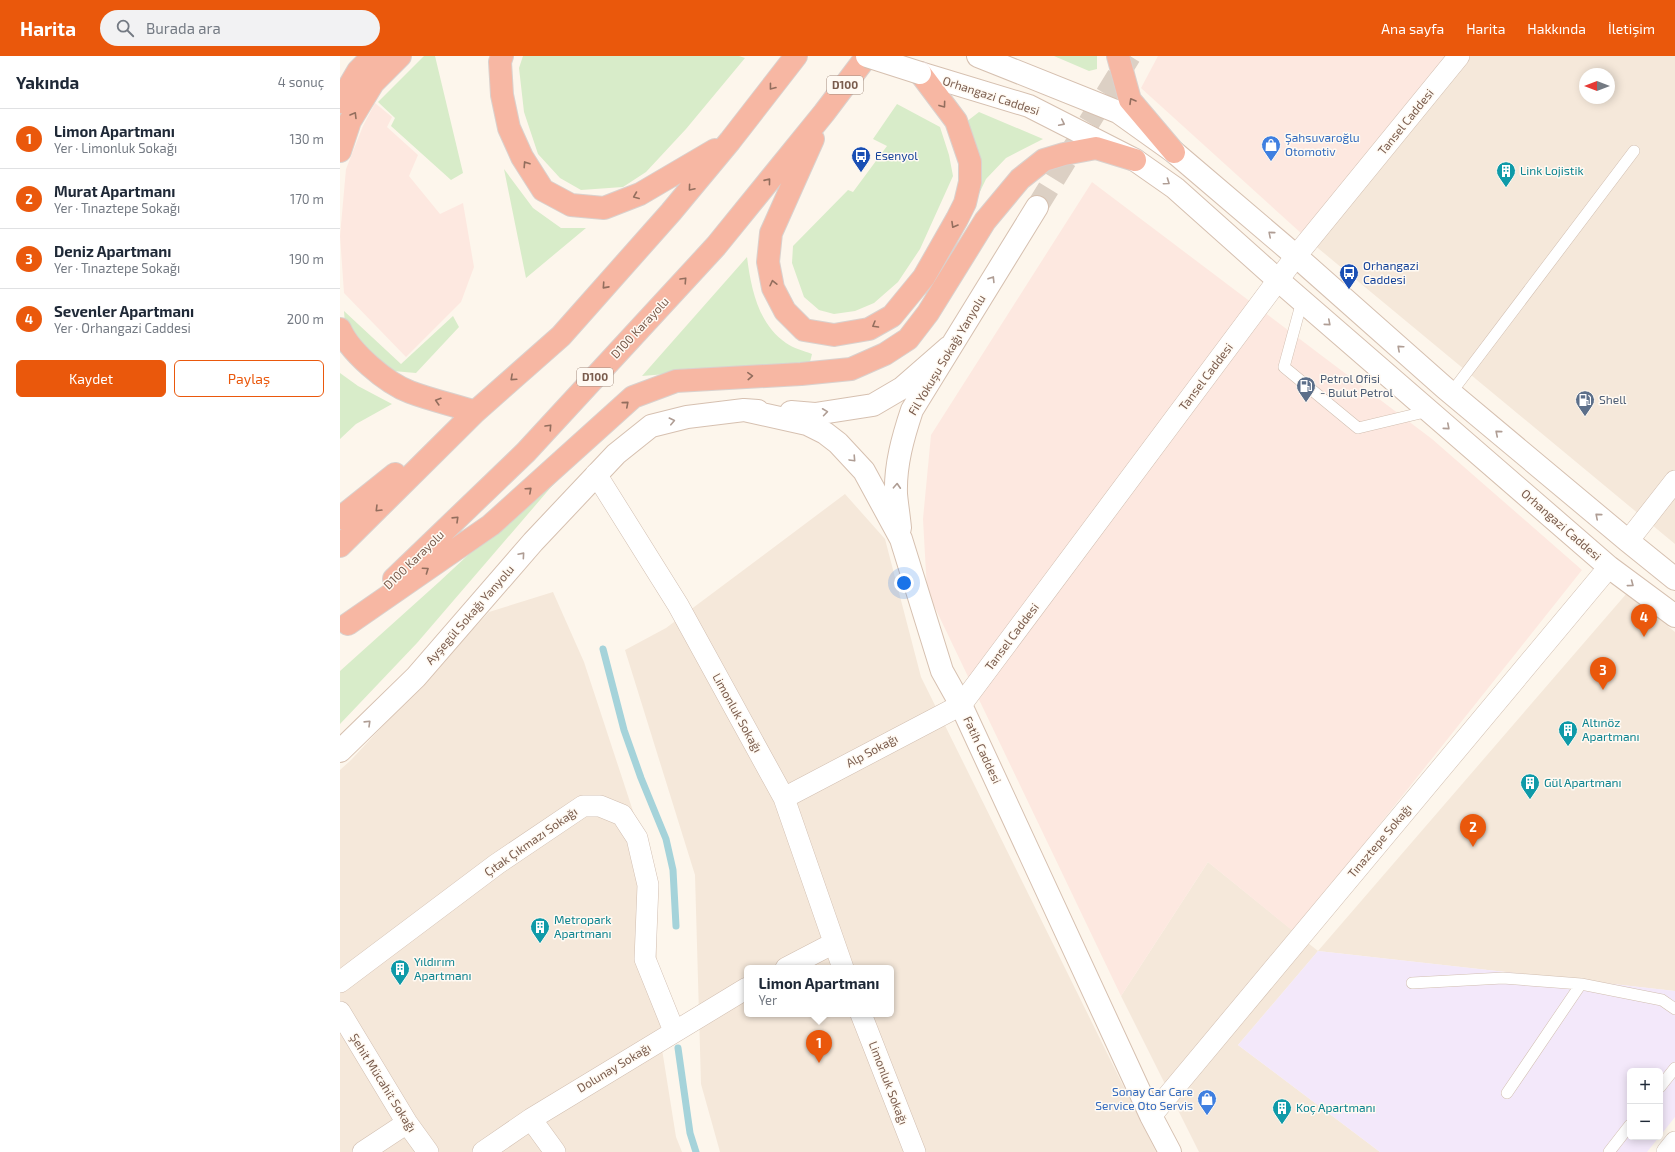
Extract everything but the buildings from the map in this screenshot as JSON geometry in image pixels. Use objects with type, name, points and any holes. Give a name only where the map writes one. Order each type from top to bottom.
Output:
[{"type":"highway","points":[[340,102],[358,71],[373,56]]},
{"type":"highway","points":[[340,151],[350,121],[373,83],[400,56]]},
{"type":"highway","points":[[502,56],[500,62],[502,95],[509,128],[522,157],[543,190],[572,205],[604,208],[640,194],[730,141]]},
{"type":"highway","points":[[340,546],[475,412],[561,336],[730,141],[796,56]]},
{"type":"highway","name":"D100 Karayolu","points":[[344,627],[526,452],[716,246],[824,113],[867,56]]},
{"type":"highway","points":[[1118,56],[1130,100],[1174,152]]},
{"type":"highway","points":[[824,113],[771,233],[768,262],[773,288],[785,311],[804,330],[834,335],[869,329],[892,316],[924,277],[964,203],[970,182],[970,162],[963,141],[956,121],[920,73]]},
{"type":"highway","points":[[344,627],[491,525],[633,397],[676,381],[801,374],[851,369],[885,354],[908,339],[928,313],[985,221],[1020,179],[1044,160],[1064,154],[1096,148],[1135,160]]},
{"type":"highway","points":[[340,329],[345,340],[373,369],[409,391],[475,412]]},
{"type":"highway","points":[[340,518],[475,412]]},
{"type":"main road","name":"Orhangazi Caddesi","points":[[867,56],[1029,106],[1135,160],[1175,188],[1302,301],[1610,567],[1675,616]]},
{"type":"main road","points":[[978,56],[1118,112],[1174,152],[1296,256],[1451,393],[1675,579]]},
{"type":"main road","name":"Fil Yokuşu Sokağı Yanyolu","points":[[901,539],[896,493],[898,458],[903,435],[912,410],[949,347],[1037,207]]},
{"type":"main road","points":[[744,410],[815,414],[873,405],[902,388],[949,347]]},
{"type":"main road","name":"Fatih Caddesi","points":[[744,410],[807,424],[825,433],[838,443],[864,471],[901,539],[942,672],[961,705],[1170,1152]]},
{"type":"main road","name":"Ayşegül Sokağı Yanyolu","points":[[340,751],[416,677],[533,542],[616,454],[651,426],[687,417],[744,410]]},
{"type":"main road","points":[[1610,567],[1628,541]]},
{"type":"street","name":"Tansel Caddesi","points":[[961,705],[1296,256],[1459,56]]},
{"type":"street","name":"Limonluk Sokağı","points":[[596,474],[678,606],[784,798],[842,965]]},
{"type":"street","points":[[1628,541],[1675,481]]},
{"type":"street","name":"Tınaztepe Sokağı","points":[[1152,1116],[1610,567]]},
{"type":"street","name":"Alp Sokağı","points":[[784,798],[961,705]]},
{"type":"street","name":"Çıtak Çıkmazı Sokağı","points":[[340,982],[497,864],[583,806],[600,806],[622,815],[637,838],[648,885],[645,960],[674,1032]]},
{"type":"street","points":[[792,965],[834,943]]},
{"type":"street","name":"Dolunay Sokağı","points":[[483,1152],[531,1119],[744,990]]},
{"type":"street","name":"Şehit Mücahit Sokağı","points":[[340,1012],[407,1123],[428,1152]]},
{"type":"street","name":"Limonluk Sokağı","points":[[862,1017],[915,1152]]},
{"type":"street","points":[[531,1119],[555,1152]]},
{"type":"street","points":[[363,1152],[407,1123]]},
{"type":"street","points":[[1667,1152],[1675,1142]]},
{"type":"lane","points":[[1451,393],[1634,151]]},
{"type":"lane","points":[[1302,301],[1284,367],[1358,428],[1429,411]]},
{"type":"lane","points":[[1412,983],[1503,978],[1581,984],[1662,1000],[1675,1009]]},
{"type":"lane","points":[[1507,1093],[1581,984]]},
{"type":"lane","points":[[1663,1083],[1675,1068]]},
{"type":"lane","points":[[1609,1152],[1627,1129]]},
{"type":"shaded area","points":[[1158,56],[1462,56],[1313,244],[1141,88]]},
{"type":"shaded area","points":[[1463,56],[1675,56],[1675,544],[1313,244]]},
{"type":"shaded area","points":[[375,103],[392,117],[387,127],[418,155],[409,176],[440,214],[463,203],[474,267],[461,302],[406,357],[344,293],[340,236],[346,169],[363,126]]},
{"type":"shaded area","points":[[1092,182],[1432,439],[1582,570],[1294,932],[1208,862],[1121,996],[927,591],[923,519],[931,435]]},
{"type":"shaded area","points":[[845,494],[885,539],[921,677],[1156,1152],[720,1152],[701,1084],[695,875],[625,650],[666,628]]},
{"type":"shaded area","points":[[553,592],[584,662],[653,872],[661,1043],[676,1137],[682,1152],[340,1152],[340,770],[489,612]]},
{"type":"shaded area","points":[[1627,593],[1675,632],[1675,991],[1318,951]]},
{"type":"shaded area","points":[[1208,862],[1318,951],[1238,1045],[1380,1152],[1199,1152],[1121,996]]},
{"type":"shaded area","points":[[1318,951],[1675,991],[1675,1117],[1663,1132],[1663,1068],[1627,1068],[1627,1140],[1657,1140],[1647,1152],[1380,1152],[1238,1045]]},
{"type":"green space","points":[[424,56],[435,56],[463,173],[451,180],[391,126],[395,118],[378,102]]},
{"type":"green space","points":[[523,56],[739,56],[745,58],[686,129],[646,172],[623,187],[581,190],[560,178],[538,154],[524,112],[519,68]]},
{"type":"green space","points":[[1054,56],[1097,56],[1097,69],[1089,71]]},
{"type":"green space","points":[[897,104],[940,127],[949,155],[953,176],[920,249],[898,282],[874,303],[855,311],[834,314],[819,310],[804,297],[792,263],[793,246],[848,190],[853,192],[887,146],[873,139]]},
{"type":"green space","points":[[979,112],[1043,139],[1006,158],[986,179],[976,200],[978,164],[976,144],[966,122]]},
{"type":"green space","points":[[504,169],[533,208],[561,228],[586,228],[526,278]]},
{"type":"green space","points":[[747,257],[754,293],[762,316],[776,335],[786,343],[812,354],[810,362],[642,376]]},
{"type":"green space","points":[[344,311],[401,364],[453,316],[459,327],[416,373],[393,371],[373,360],[345,325]]},
{"type":"green space","points":[[340,373],[358,386],[392,404],[356,424],[340,439]]},
{"type":"green space","points":[[570,460],[576,462],[552,486],[417,643],[340,724],[340,671],[439,582]]},
{"type":"waterway","points":[[603,649],[624,730],[641,778],[666,839],[673,870],[676,926]]},
{"type":"waterway","points":[[678,1048],[690,1133],[696,1152]]},
{"type":"tunnel","points":[[1037,207],[1130,56]]},
{"type":"place","name":"Şahsuvaroğlu Otomotiv","points":[[1271,162]]},
{"type":"place","name":"Esenyol","points":[[861,173]]},
{"type":"place","name":"Link Lojistik","points":[[1506,188]]},
{"type":"place","name":"Orhangazi Caddesi","points":[[1349,290]]},
{"type":"place","name":"Petrol Ofisi - Bulut Petrol","points":[[1306,403]]},
{"type":"place","name":"Shell","points":[[1585,417]]},
{"type":"place","name":"Sevenler Apartmanı","points":[[1644,637]]},
{"type":"place","name":"Deniz Apartmanı","points":[[1603,690]]},
{"type":"place","name":"Altınöz Apartmanı","points":[[1568,747]]},
{"type":"place","name":"Gül Apartmanı","points":[[1530,800]]},
{"type":"place","name":"Murat Apartmanı","points":[[1473,847]]},
{"type":"place","name":"Metropark Apartmanı","points":[[540,944]]},
{"type":"place","name":"Yıldırım Apartmanı","points":[[400,986]]},
{"type":"place","name":"Limon Apartmanı","points":[[819,1063]]},
{"type":"place","name":"Sonay Car Care Service Oto Servis","points":[[1207,1116]]},
{"type":"place","name":"Koç Apartmanı","points":[[1282,1125]]}]
